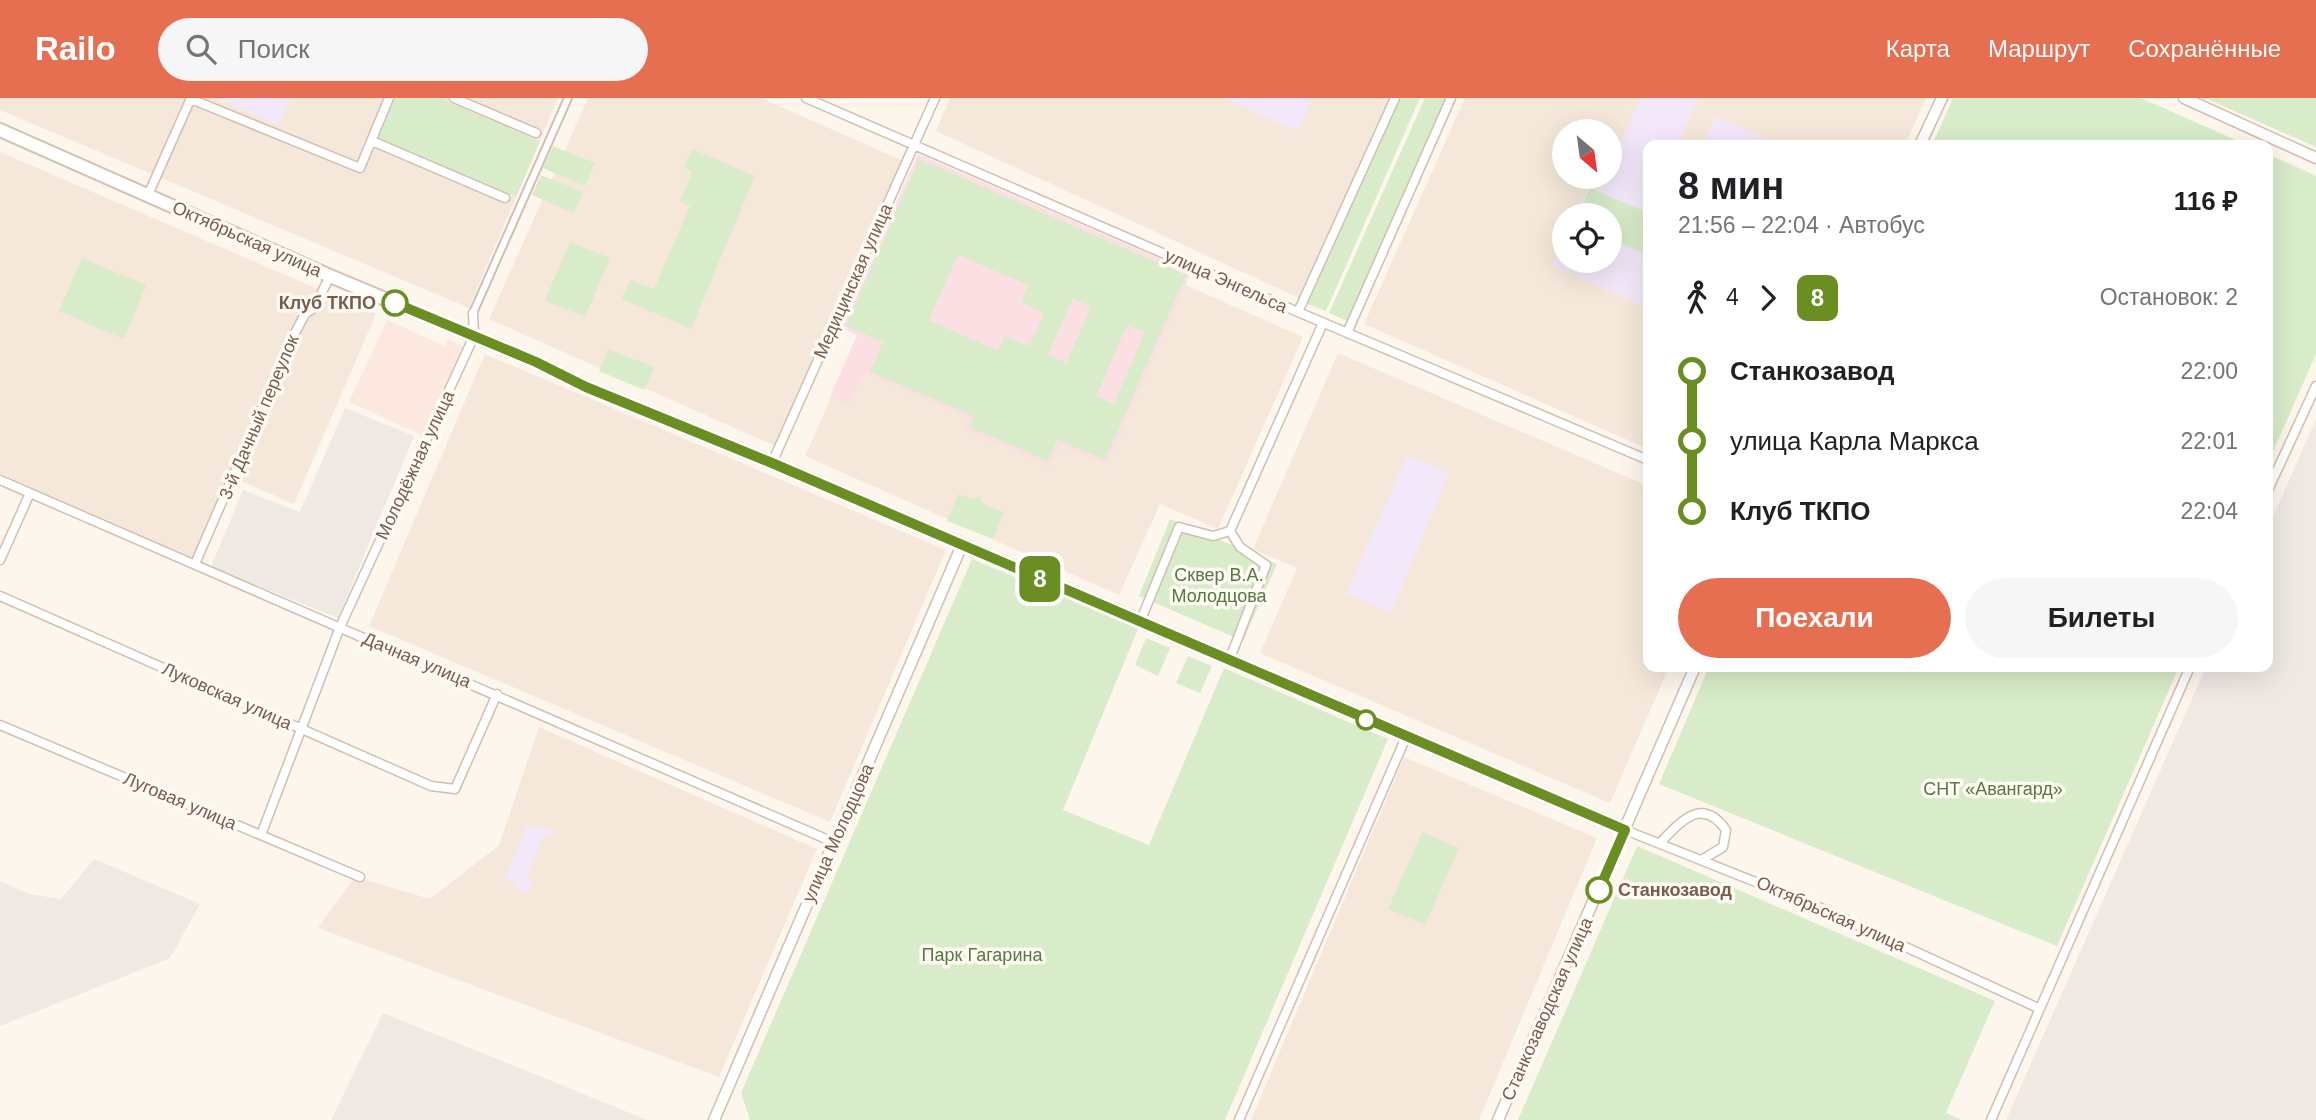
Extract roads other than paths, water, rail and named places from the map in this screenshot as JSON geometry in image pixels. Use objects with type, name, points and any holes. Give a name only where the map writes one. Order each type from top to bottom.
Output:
[{"type":"main road","name":"Октябрьская улица","points":[[0,130],[586,387],[772,463],[1625,830]]},
{"type":"street","points":[[148,195],[191,98],[360,169],[389,98]]},
{"type":"street","points":[[453,98],[536,133]]},
{"type":"street","name":"Молодёжная улица","points":[[261,835],[340,627],[474,336],[473,313],[568,98]]},
{"type":"street","name":"улица Энгельса","points":[[806,98],[1323,323],[1643,458]]},
{"type":"street","name":"Медицинская улица","points":[[772,463],[935,98]]},
{"type":"street","points":[[1298,312],[1395,98]]},
{"type":"street","points":[[1347,332],[1451,98]]},
{"type":"street","points":[[1922,140],[1942,98]]},
{"type":"street","points":[[2183,98],[2316,158]]},
{"type":"street","points":[[372,141],[505,198]]},
{"type":"street","name":"3-й Дачный переулок","points":[[195,564],[295,333],[305,314],[314,308],[330,276]]},
{"type":"street","points":[[1140,622],[1179,527],[1213,536],[1230,531],[1323,323]]},
{"type":"street","points":[[2273,479],[2316,386]]},
{"type":"street","name":"Дачная улица","points":[[0,480],[833,842]]},
{"type":"street","points":[[0,560],[30,493]]},
{"type":"street","points":[[1229,661],[1266,565],[1240,547],[1230,531]]},
{"type":"street","name":"улица Молодцова","points":[[714,1120],[962,545]]},
{"type":"street","name":"Луковская улица","points":[[0,596],[431,786],[455,789],[497,694]]},
{"type":"street","name":"Станкозаводская улица","points":[[1498,1120],[1693,672]]},
{"type":"street","points":[[1990,1120],[2188,672]]},
{"type":"street","name":"Луговая улица","points":[[0,725],[360,877]]},
{"type":"street","points":[[1239,1120],[1406,737]]},
{"type":"street","points":[[1660,843],[1684,818],[1700,812],[1717,817],[1726,830],[1723,847],[1703,859]]},
{"type":"street","name":"Октябрьская улица","points":[[1625,830],[1821,908],[2038,1008]]},
{"type":"place","name":"Клуб ТКПО","points":[[395,303]]},
{"type":"place","name":"Станкозавод","points":[[1599,890]]},
{"type":"park label","name":"Сквер В.А. Молодцова","points":[[1219,585]]},
{"type":"park label","name":"СНТ «Авангард»","points":[[1993,789]]},
{"type":"park label","name":"Парк Гагарина","points":[[982,955]]}]
